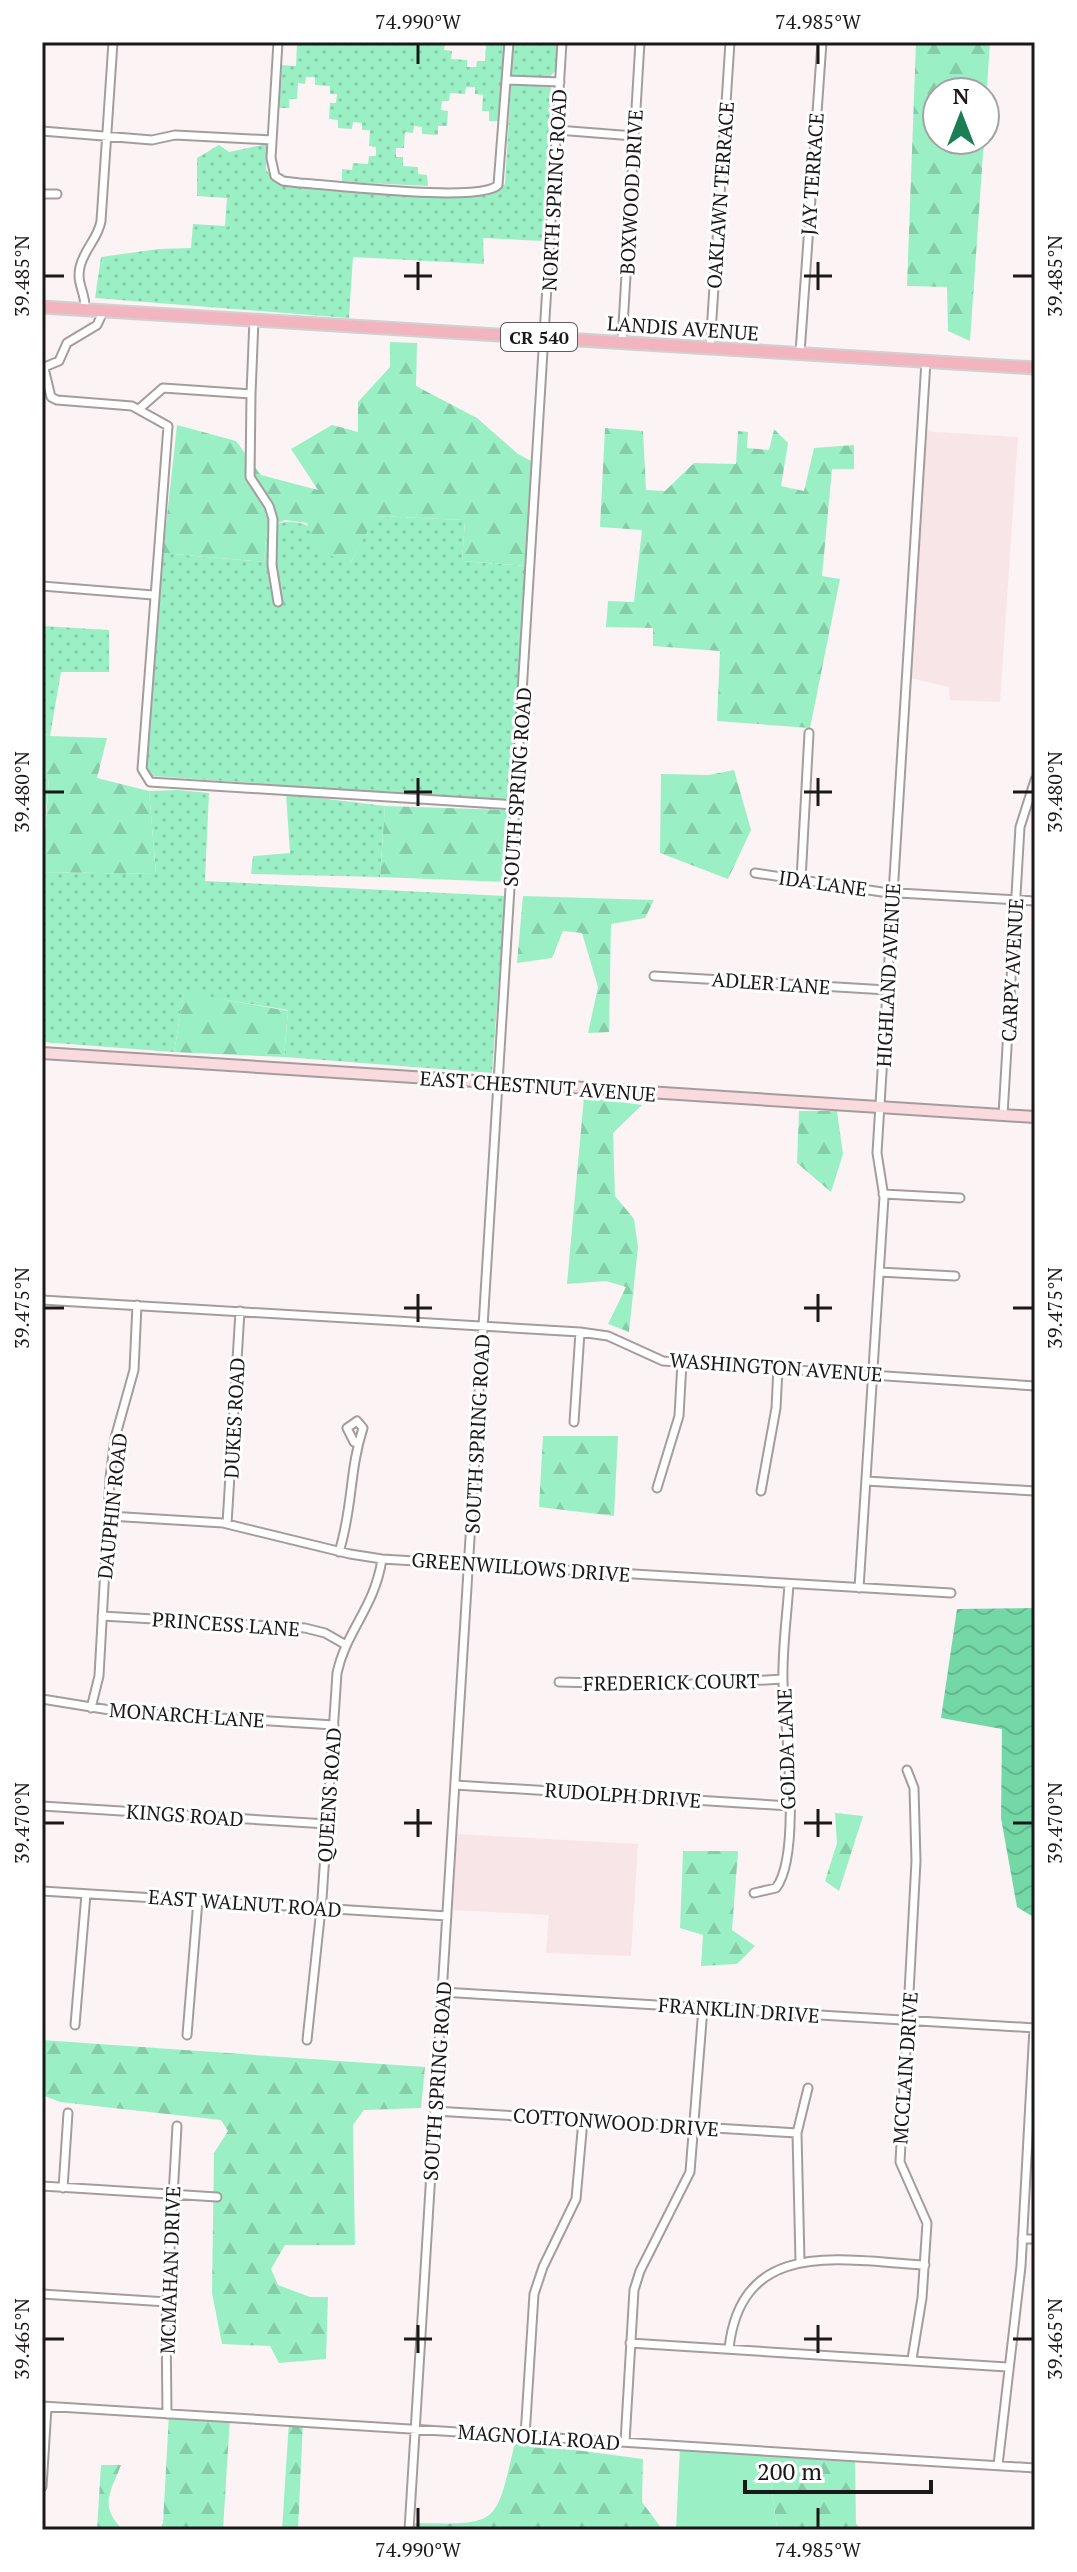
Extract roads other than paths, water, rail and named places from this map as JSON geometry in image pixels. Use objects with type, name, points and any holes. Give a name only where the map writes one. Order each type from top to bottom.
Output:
[{"type":"main road","name":"LANDIS AVENUE","points":[[42,307],[1035,368]]},
{"type":"street","points":[[85,309],[86,297],[78,286],[80,264],[98,237],[113,42]]},
{"type":"street","points":[[278,42],[272,170],[283,181],[456,193],[487,192],[498,185],[509,42]]},
{"type":"street","name":"NORTH SPRING ROAD","points":[[545,337],[562,42]]},
{"type":"street","name":"BOXWOOD DRIVE","points":[[622,342],[640,42]]},
{"type":"street","name":"OAKLAWN TERRACE","points":[[710,348],[730,42]]},
{"type":"street","name":"JAY TERRACE","points":[[800,353],[822,42]]},
{"type":"street","points":[[507,80],[560,82]]},
{"type":"street","points":[[557,130],[634,136]]},
{"type":"street","points":[[42,131],[152,140],[175,135],[272,140]]},
{"type":"street","points":[[42,194],[57,194]]},
{"type":"street","points":[[104,310],[97,325],[70,340],[59,361],[43,368],[51,397],[57,400],[114,402],[139,409],[162,420],[168,432],[153,595],[142,769],[150,782],[516,805]]},
{"type":"street","points":[[254,319],[250,477],[269,506],[273,519],[272,565],[278,602]]},
{"type":"street","name":"SOUTH SPRING ROAD","points":[[409,2530],[545,337]]},
{"type":"street","name":"HIGHLAND AVENUE","points":[[859,1588],[883,1194],[877,1163],[880,1108],[926,361]]},
{"type":"street","points":[[139,409],[163,388],[251,394]]},
{"type":"street","points":[[42,586],[153,595]]},
{"type":"street","points":[[801,880],[809,733]]},
{"type":"street","name":"CARPY AVENUE","points":[[1003,1115],[1020,827],[1035,780]]},
{"type":"street","name":"IDA LANE","points":[[755,873],[893,893],[1035,901]]},
{"type":"street","name":"ADLER LANE","points":[[654,976],[887,990]]},
{"type":"street","name":"EAST CHESTNUT AVENUE","points":[[42,1053],[1035,1117]]},
{"type":"street","points":[[883,1194],[960,1198]]},
{"type":"street","points":[[879,1272],[955,1276]]},
{"type":"street","name":"WASHINGTON AVENUE","points":[[42,1300],[580,1332],[608,1336],[663,1361],[1035,1386]]},
{"type":"street","name":"DAUPHIN ROAD","points":[[91,1708],[99,1676],[115,1438],[134,1370],[137,1305]]},
{"type":"street","name":"DUKES ROAD","points":[[227,1524],[240,1311]]},
{"type":"street","points":[[574,1422],[580,1332]]},
{"type":"street","points":[[657,1488],[680,1410],[682,1362]]},
{"type":"street","points":[[761,1491],[776,1408],[778,1368]]},
{"type":"street","points":[[339,1552],[350,1510],[353,1456],[363,1428],[357,1421],[347,1428],[354,1442]]},
{"type":"street","points":[[866,1481],[1035,1491]]},
{"type":"street","name":"GREENWILLOWS DRIVE","points":[[109,1516],[227,1524],[339,1552],[382,1559],[951,1593]]},
{"type":"street","name":"QUEENS ROAD","points":[[307,2040],[337,1673],[346,1645],[370,1606],[382,1559]]},
{"type":"street","name":"GOLDA LANE","points":[[754,1893],[770,1892],[784,1874],[790,1806],[783,1679],[789,1584]]},
{"type":"street","name":"PRINCESS LANE","points":[[102,1616],[305,1628],[325,1633],[346,1645]]},
{"type":"street","name":"FREDERICK COURT","points":[[559,1682],[662,1685],[783,1679]]},
{"type":"street","name":"MONARCH LANE","points":[[42,1699],[91,1708],[334,1725]]},
{"type":"street","name":"MCCLAIN DRIVE","points":[[907,1770],[914,1788],[916,1828],[900,2162],[927,2223],[925,2265],[912,2359]]},
{"type":"street","name":"RUDOLPH DRIVE","points":[[455,1785],[790,1806]]},
{"type":"street","name":"KINGS ROAD","points":[[42,1806],[327,1824]]},
{"type":"street","name":"EAST WALNUT ROAD","points":[[42,1891],[447,1916]]},
{"type":"street","points":[[75,2025],[86,1894]]},
{"type":"street","points":[[187,2035],[198,1900]]},
{"type":"street","name":"FRANKLIN DRIVE","points":[[442,1992],[1034,2028]]},
{"type":"street","points":[[625,2442],[634,2290],[640,2271],[687,2179],[695,2127],[703,2008]]},
{"type":"street","points":[[998,2465],[1007,2367],[1019,2291],[1031,2133],[1034,2028]]},
{"type":"street","points":[[800,2261],[797,2133],[808,2088]]},
{"type":"street","name":"COTTONWOOD DRIVE","points":[[435,2111],[797,2133]]},
{"type":"street","points":[[63,2188],[68,2113]]},
{"type":"street","points":[[525,2436],[534,2294],[576,2199],[583,2120]]},
{"type":"street","name":"MCMAHAN DRIVE","points":[[167,2414],[167,2302],[177,2126]]},
{"type":"street","points":[[42,2186],[217,2197]]},
{"type":"street","points":[[1022,2239],[1035,2239]]},
{"type":"street","points":[[729,2348],[736,2312],[750,2290],[768,2275],[800,2261],[925,2265]]},
{"type":"street","points":[[42,2294],[167,2302]]},
{"type":"street","points":[[630,2343],[1007,2367]]},
{"type":"street","points":[[42,2487],[45,2406]]},
{"type":"street","name":"MAGNOLIA ROAD","points":[[45,2406],[1035,2468]]},
{"type":"water","points":[[1035,1608],[1035,1918],[1017,1907],[1001,1818],[1002,1729],[941,1718],[957,1609]]}]
